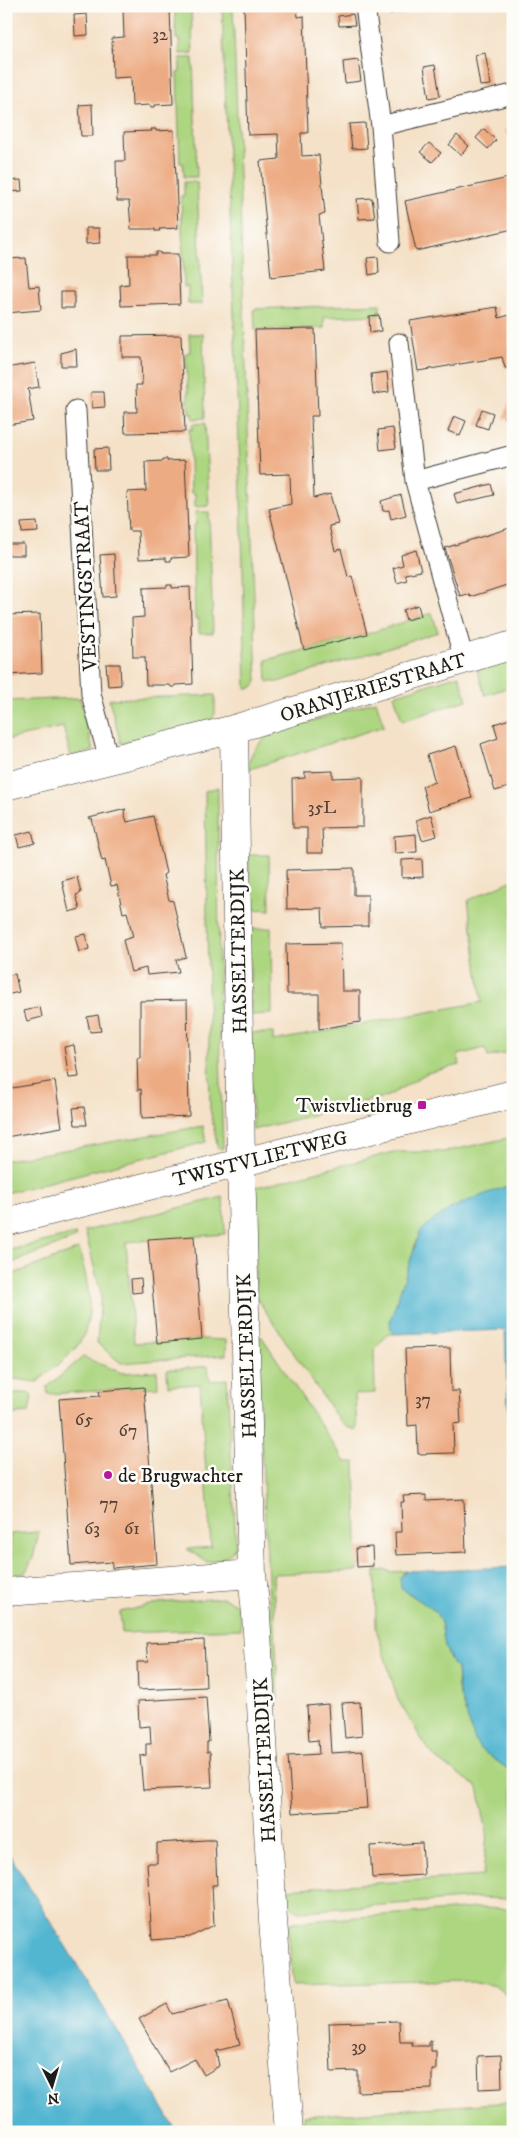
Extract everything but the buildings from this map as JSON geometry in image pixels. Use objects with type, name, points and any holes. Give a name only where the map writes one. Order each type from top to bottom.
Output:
[{"type":"street","name":"ORANJERIESTRAAT","points":[[234,729],[513,646]]},
{"type":"street","points":[[6,786],[234,729]]},
{"type":"street","name":"HASSELTERDIJK","points":[[234,729],[241,1164],[252,1574],[256,1614],[273,1920],[289,2132]]},
{"type":"street","name":"TWISTVLIETWEG","points":[[6,1222],[513,1094]]},
{"type":"street","points":[[6,1592],[252,1574]]},
{"type":"lane","points":[[365,6],[380,126],[390,242]]},
{"type":"lane","points":[[380,126],[513,94]]},
{"type":"lane","points":[[399,343],[415,481],[464,660]]},
{"type":"lane","name":"VESTINGSTRAAT","points":[[76,410],[91,694],[109,760]]},
{"type":"lane","points":[[415,481],[513,455]]},
{"type":"green space","points":[[152,6],[191,6],[193,53],[180,54],[179,39],[176,39],[175,12]]},
{"type":"green space","points":[[222,6],[233,6],[257,682],[252,688],[246,688],[241,495]]},
{"type":"green space","points":[[180,58],[193,58],[197,177],[184,177],[183,163],[180,163],[177,73],[180,72]]},
{"type":"green space","points":[[184,182],[197,182],[202,304],[188,304],[188,287],[184,287],[181,196],[184,195]]},
{"type":"green space","points":[[380,304],[380,315],[324,317],[324,328],[255,330],[254,309]]},
{"type":"green space","points":[[189,334],[203,334],[205,418],[193,419],[192,414],[189,414],[186,353],[190,352]]},
{"type":"green space","points":[[205,423],[209,506],[195,507],[195,493],[191,493],[189,429],[193,429],[192,424]]},
{"type":"green space","points":[[195,512],[209,512],[213,633],[199,633],[199,619],[195,619],[193,526],[196,525]]},
{"type":"green space","points":[[432,613],[438,632],[278,682],[267,682],[266,660],[367,634]]},
{"type":"green space","points":[[513,659],[513,686],[485,695],[477,670]]},
{"type":"green space","points":[[459,675],[467,700],[402,721],[394,695]]},
{"type":"green space","points":[[215,695],[215,714],[210,721],[121,744],[109,699]]},
{"type":"green space","points":[[80,698],[93,751],[71,756],[63,727],[6,740],[6,701]]},
{"type":"green space","points":[[376,701],[384,726],[247,770],[254,749],[271,734]]},
{"type":"green space","points":[[218,787],[219,1022],[223,1148],[218,1149],[210,1109],[205,791]]},
{"type":"green space","points":[[249,855],[269,855],[270,910],[249,909]]},
{"type":"green space","points":[[513,880],[513,1052],[488,1057],[485,1048],[458,1055],[460,1065],[427,1073],[388,1096],[253,1130],[250,1033],[273,1033],[273,1041],[482,1002],[468,900]]},
{"type":"green space","points":[[271,928],[272,1014],[251,1015],[249,929]]},
{"type":"green space","points":[[203,1126],[206,1142],[6,1193],[6,1160]]},
{"type":"green space","points":[[513,1137],[513,1184],[451,1208],[416,1240],[392,1333],[395,1334],[388,1334],[374,1350],[375,1393],[355,1394],[357,1430],[347,1427],[340,1422],[256,1297],[253,1188],[394,1152],[443,1152]]},
{"type":"green space","points":[[223,1197],[225,1234],[126,1242],[134,1343],[202,1339],[226,1340],[226,1355],[121,1363],[97,1343],[101,1294],[85,1231]]},
{"type":"green space","points":[[75,1234],[76,1238],[6,1265],[6,1251]]},
{"type":"green space","points":[[79,1249],[88,1287],[89,1300],[87,1325],[82,1337],[71,1353],[37,1382],[6,1378],[6,1277]]},
{"type":"green space","points":[[256,1337],[262,1337],[345,1462],[355,1462],[358,1571],[273,1574],[278,1699],[274,1699]]},
{"type":"green space","points":[[83,1357],[122,1373],[157,1371],[158,1387],[48,1394],[47,1387]]},
{"type":"green space","points":[[208,1366],[210,1381],[227,1379],[236,1545],[231,1553],[224,1558],[207,1562],[187,1549],[211,1547],[200,1384],[168,1386],[167,1370]]},
{"type":"green space","points":[[6,1393],[28,1393],[32,1396],[29,1413],[6,1415]]},
{"type":"green space","points":[[39,1532],[33,1558],[25,1573],[6,1576],[6,1561],[12,1560],[10,1534]]},
{"type":"green space","points":[[388,1570],[389,1572],[407,1571],[403,1573],[401,1588],[435,1611],[439,1617],[448,1655],[457,1668],[458,1689],[480,1749],[508,1769],[513,1776],[513,1899],[477,1898],[301,1911],[294,1909],[287,1903],[285,1889],[483,1876],[487,1833],[478,1787],[439,1761],[427,1748],[398,1700],[376,1628],[375,1571]]},
{"type":"green space","points":[[223,1598],[236,1604],[240,1613],[241,1629],[122,1633],[120,1612],[159,1603]]},
{"type":"green space","points":[[477,1908],[513,1909],[513,2000],[495,1986],[473,1981],[293,1985],[288,1926],[293,1922]]},
{"type":"green space","points":[[513,2102],[513,2124],[488,2132],[319,2132],[304,2125],[303,2116]]},
{"type":"water","points":[[513,1184],[513,1522],[505,1330],[395,1334],[391,1330],[390,1321],[420,1232],[440,1215],[464,1203]]},
{"type":"water","points":[[513,1567],[513,1776],[508,1769],[480,1749],[475,1741],[459,1693],[457,1668],[453,1665],[445,1647],[441,1622],[435,1611],[401,1588],[400,1577],[407,1571]]},
{"type":"water","points":[[6,1849],[125,2043],[177,2132],[6,2132]]},
{"type":"place","name":"Twistvlietbrug","points":[[422,1105]]},
{"type":"place","name":"de Brugwachter","points":[[108,1475]]}]
